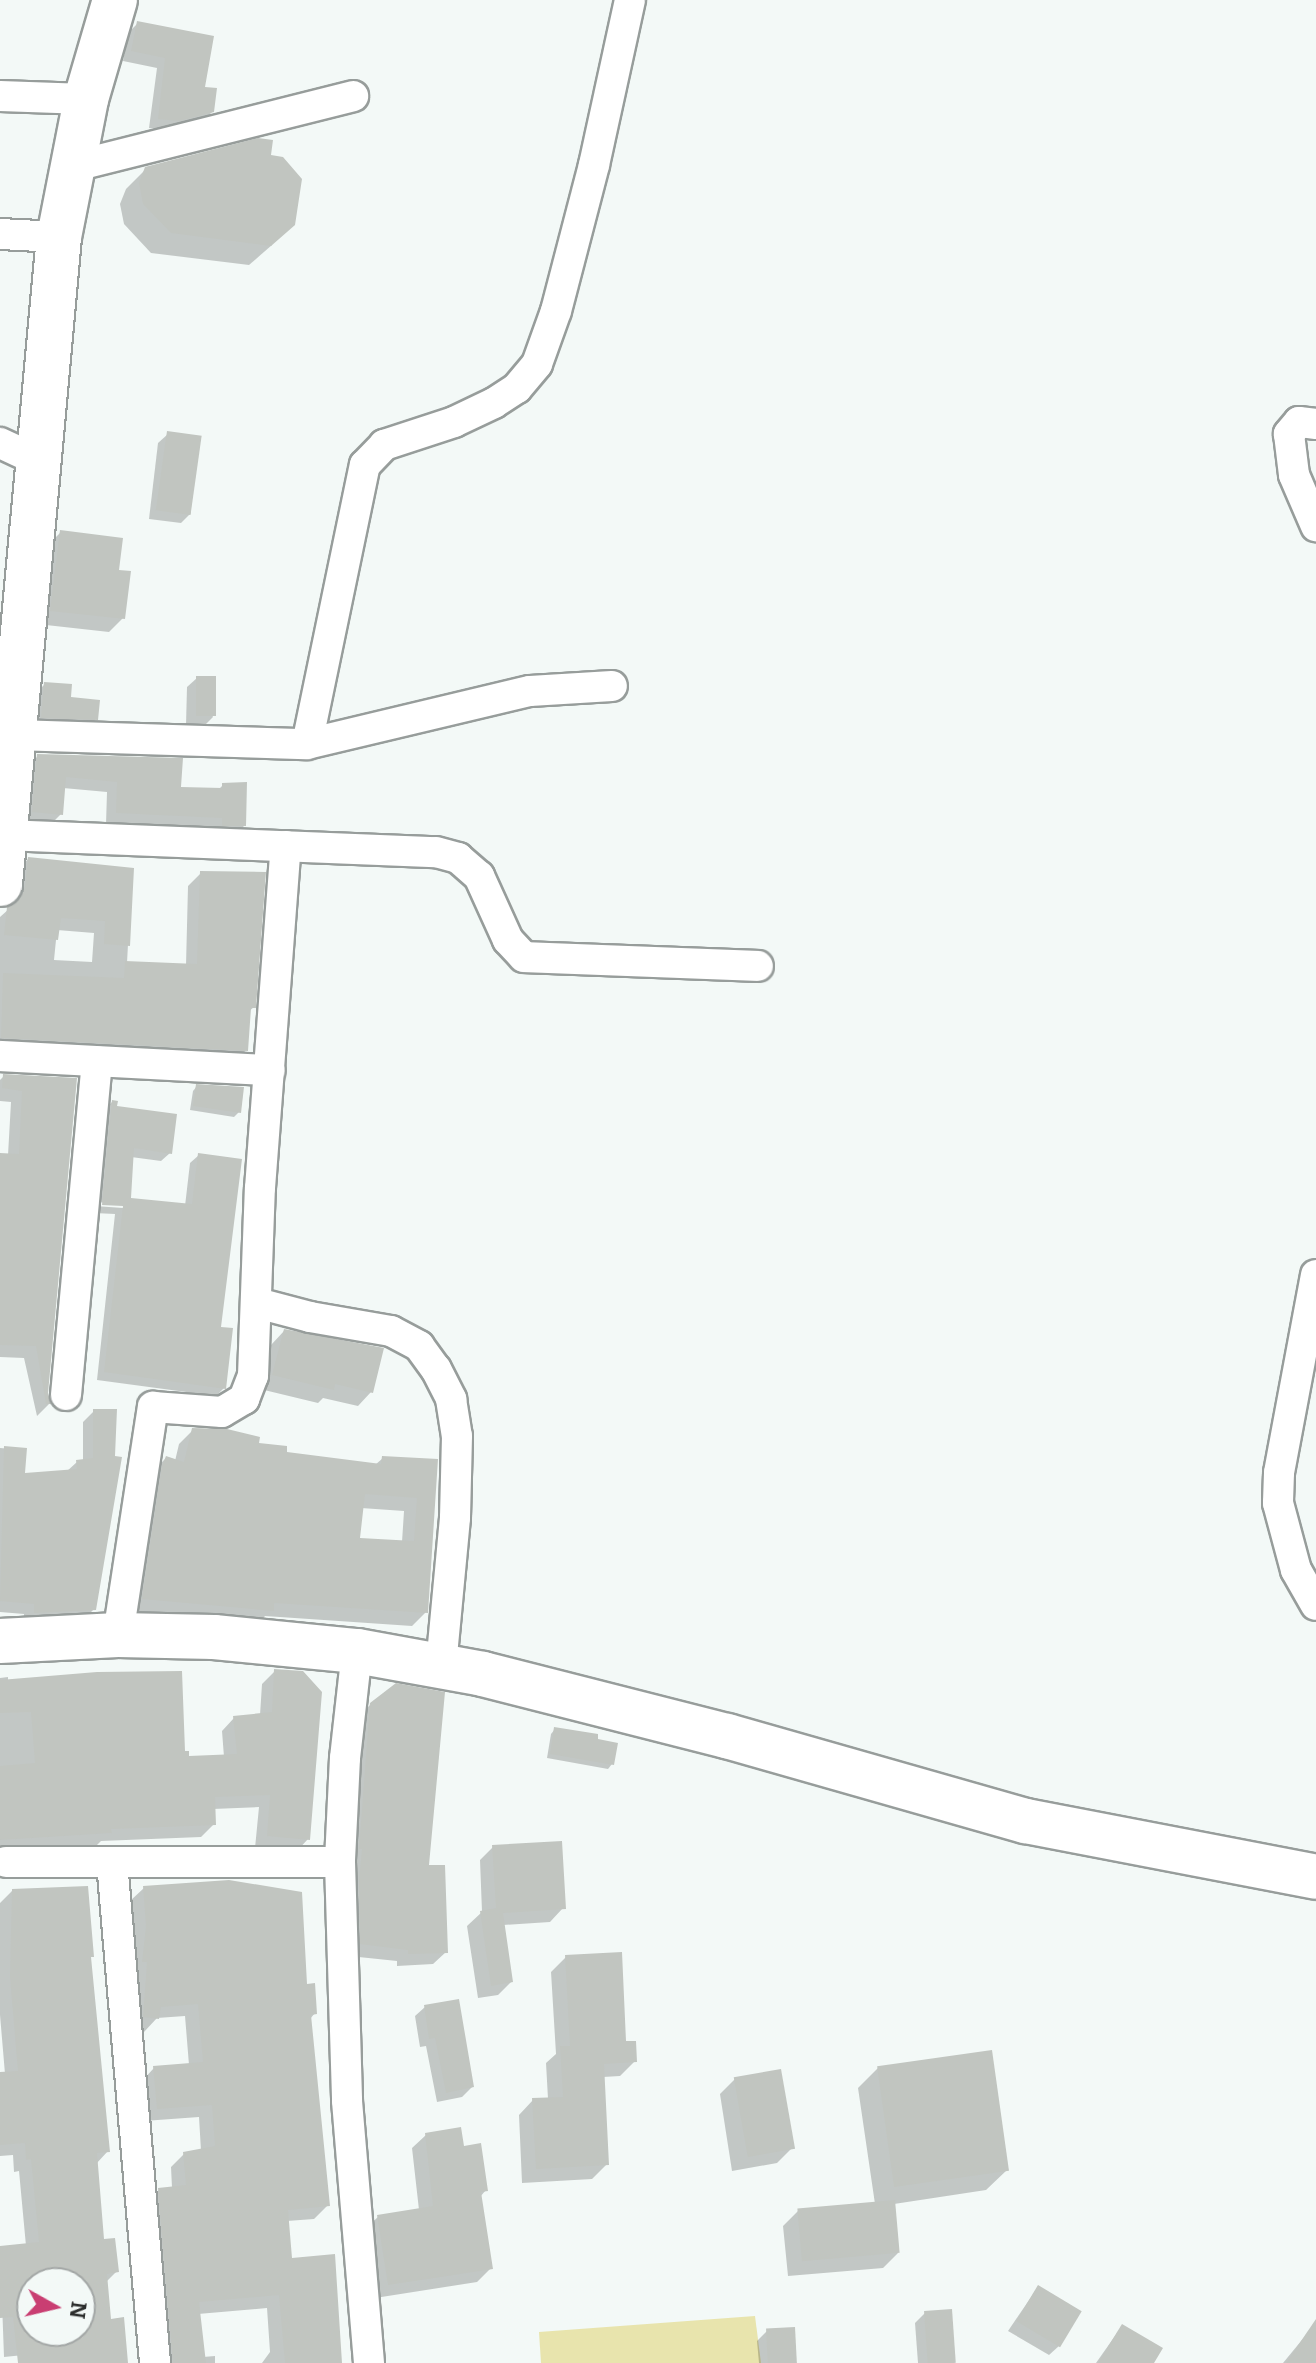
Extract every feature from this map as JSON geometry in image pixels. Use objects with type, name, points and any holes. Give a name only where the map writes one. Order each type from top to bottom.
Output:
[{"type":"main road","points":[[0,884],[59,237],[86,99],[115,0]]},
{"type":"main road","points":[[0,1641],[118,1635],[214,1637],[357,1651],[441,1667],[727,1736],[1026,1821],[1316,1877]]},
{"type":"street","points":[[307,744],[365,465],[384,445],[454,422],[494,403],[517,388],[537,364],[556,311],[594,165],[630,0]]},
{"type":"street","points":[[0,96],[86,99]]},
{"type":"street","points":[[71,167],[353,96]]},
{"type":"street","points":[[0,234],[59,237]]},
{"type":"street","points":[[1316,424],[1299,422],[1289,434],[1294,475],[1316,526]]},
{"type":"street","points":[[0,443],[39,461]]},
{"type":"street","points":[[14,735],[307,744],[530,691],[612,686]]},
{"type":"street","points":[[4,835],[436,852],[458,858],[479,876],[508,940],[524,957],[758,966]]},
{"type":"street","points":[[118,1635],[153,1407],[222,1412],[244,1399],[253,1376],[260,1188],[286,846]]},
{"type":"street","points":[[0,1056],[270,1070]]},
{"type":"street","points":[[66,1395],[97,1061]]},
{"type":"street","points":[[1316,1275],[1279,1473],[1278,1503],[1296,1570],[1316,1605]]},
{"type":"street","points":[[257,1303],[310,1317],[391,1331],[419,1346],[436,1369],[451,1399],[457,1436],[455,1518],[441,1667]]},
{"type":"street","points":[[357,1651],[345,1758],[340,1862],[347,2101],[369,2363]]},
{"type":"street","points":[[6,1862],[340,1862]]},
{"type":"street","points":[[112,1862],[155,2363]]},
{"type":"shaded area","points":[[755,2316],[761,2363],[541,2363],[539,2332]]},
{"type":"building","points":[[137,21],[214,36],[205,87],[217,88],[214,112],[179,121],[158,119],[165,58],[131,51]]},
{"type":"building","points":[[258,138],[273,140],[271,155],[283,157],[302,179],[295,225],[271,246],[171,233],[143,204],[139,183],[145,167]]},
{"type":"building","points":[[167,431],[202,436],[191,515],[156,510]]},
{"type":"building","points":[[60,530],[123,538],[119,570],[131,571],[125,619],[50,611]]},
{"type":"building","points":[[196,676],[216,676],[216,716],[196,716]]},
{"type":"building","points":[[44,682],[72,684],[71,697],[100,700],[98,720],[41,718]]},
{"type":"building","points":[[37,754],[183,758],[181,787],[222,788],[222,783],[247,782],[246,826],[222,826],[222,818],[116,813],[117,782],[66,777],[63,815],[32,812]]},
{"type":"building","points":[[28,857],[134,868],[130,946],[104,944],[105,921],[61,918],[58,940],[4,935],[7,907],[20,899],[25,887]]},
{"type":"building","points":[[200,871],[266,872],[256,1008],[251,1008],[248,1051],[1,1038],[3,973],[124,978],[125,961],[197,964]]},
{"type":"building","points":[[3,1074],[77,1078],[48,1393],[51,1404],[46,1404],[36,1346],[0,1345],[0,1153],[19,1154],[22,1091],[2,1088]]},
{"type":"building","points":[[196,1084],[244,1087],[241,1113],[193,1106]]},
{"type":"building","points":[[112,1100],[118,1101],[117,1106],[177,1114],[172,1154],[134,1148],[131,1198],[192,1204],[198,1153],[242,1159],[221,1327],[233,1328],[226,1389],[104,1372],[123,1206],[102,1205]]},
{"type":"building","points":[[284,1329],[384,1348],[373,1393],[335,1384],[334,1390],[272,1375]]},
{"type":"building","points":[[93,1409],[117,1409],[115,1456],[122,1457],[96,1610],[34,1613],[34,1604],[0,1601],[4,1446],[27,1448],[25,1473],[77,1469],[76,1460],[93,1458]]},
{"type":"building","points":[[192,1428],[227,1429],[260,1437],[259,1443],[287,1446],[287,1452],[381,1464],[382,1456],[438,1459],[428,1613],[274,1603],[274,1611],[142,1599],[162,1466],[166,1456],[184,1462]],"holes":[[[365,1494],[417,1498],[414,1541],[360,1538]]]},
{"type":"building","points":[[274,1669],[303,1671],[322,1692],[310,1840],[267,1836],[270,1795],[215,1797],[216,1825],[111,1829],[112,1833],[0,1840],[0,1766],[35,1763],[31,1712],[0,1713],[0,1680],[97,1672],[182,1671],[185,1751],[189,1751],[189,1756],[237,1754],[233,1716],[272,1712]]},
{"type":"building","points":[[396,1683],[445,1692],[429,1865],[445,1865],[448,1953],[408,1954],[408,1950],[360,1944],[362,1849],[359,1849],[370,1703]]},
{"type":"building","points":[[554,1727],[598,1734],[598,1739],[618,1743],[614,1765],[550,1754]]},
{"type":"building","points":[[562,1841],[566,1909],[503,1913],[513,1982],[491,1986],[480,1911],[496,1908],[492,1845]]},
{"type":"building","points":[[229,1880],[302,1892],[307,1984],[315,1983],[317,2014],[311,2015],[330,2206],[288,2210],[292,2258],[335,2254],[342,2363],[285,2363],[279,2295],[199,2302],[206,2363],[173,2363],[158,2188],[186,2185],[183,2152],[215,2146],[212,2105],[157,2109],[153,2066],[203,2062],[198,2004],[161,2007],[159,2019],[143,2017],[147,1962],[142,1962],[146,1926],[143,1886]]},
{"type":"building","points":[[88,1886],[94,1957],[91,1957],[110,2152],[97,2153],[104,2239],[115,2238],[119,2272],[107,2274],[111,2319],[124,2317],[128,2363],[18,2363],[16,2347],[96,2347],[96,2267],[16,2267],[16,2345],[13,2317],[0,2318],[0,2246],[39,2242],[31,2159],[26,2160],[25,2143],[0,2145],[0,2072],[18,2071],[10,1977],[12,1889]]},
{"type":"building","points":[[622,1952],[626,2041],[636,2041],[637,2062],[604,2064],[609,2165],[536,2169],[532,2098],[563,2097],[560,2046],[570,2046],[565,1955]]},
{"type":"building","points":[[459,1999],[474,2087],[446,2093],[435,2038],[429,2039],[424,2005]]},
{"type":"building","points":[[992,2050],[1009,2171],[894,2187],[877,2066]]},
{"type":"building","points":[[781,2069],[795,2149],[748,2157],[734,2077]]},
{"type":"building","points":[[461,2127],[464,2146],[481,2143],[488,2191],[481,2192],[493,2269],[388,2285],[377,2215],[433,2206],[425,2133]]},
{"type":"building","points":[[895,2200],[900,2253],[802,2261],[797,2209]]},
{"type":"building","points":[[1038,2285],[1082,2311],[1060,2347],[1016,2321]]},
{"type":"building","points":[[952,2309],[956,2363],[928,2363],[924,2311]]},
{"type":"building","points":[[1316,2319],[1316,2363],[1286,2363]]},
{"type":"building","points":[[1122,2324],[1163,2348],[1154,2363],[1098,2363]]},
{"type":"building","points":[[795,2327],[797,2363],[768,2363],[766,2329]]}]
